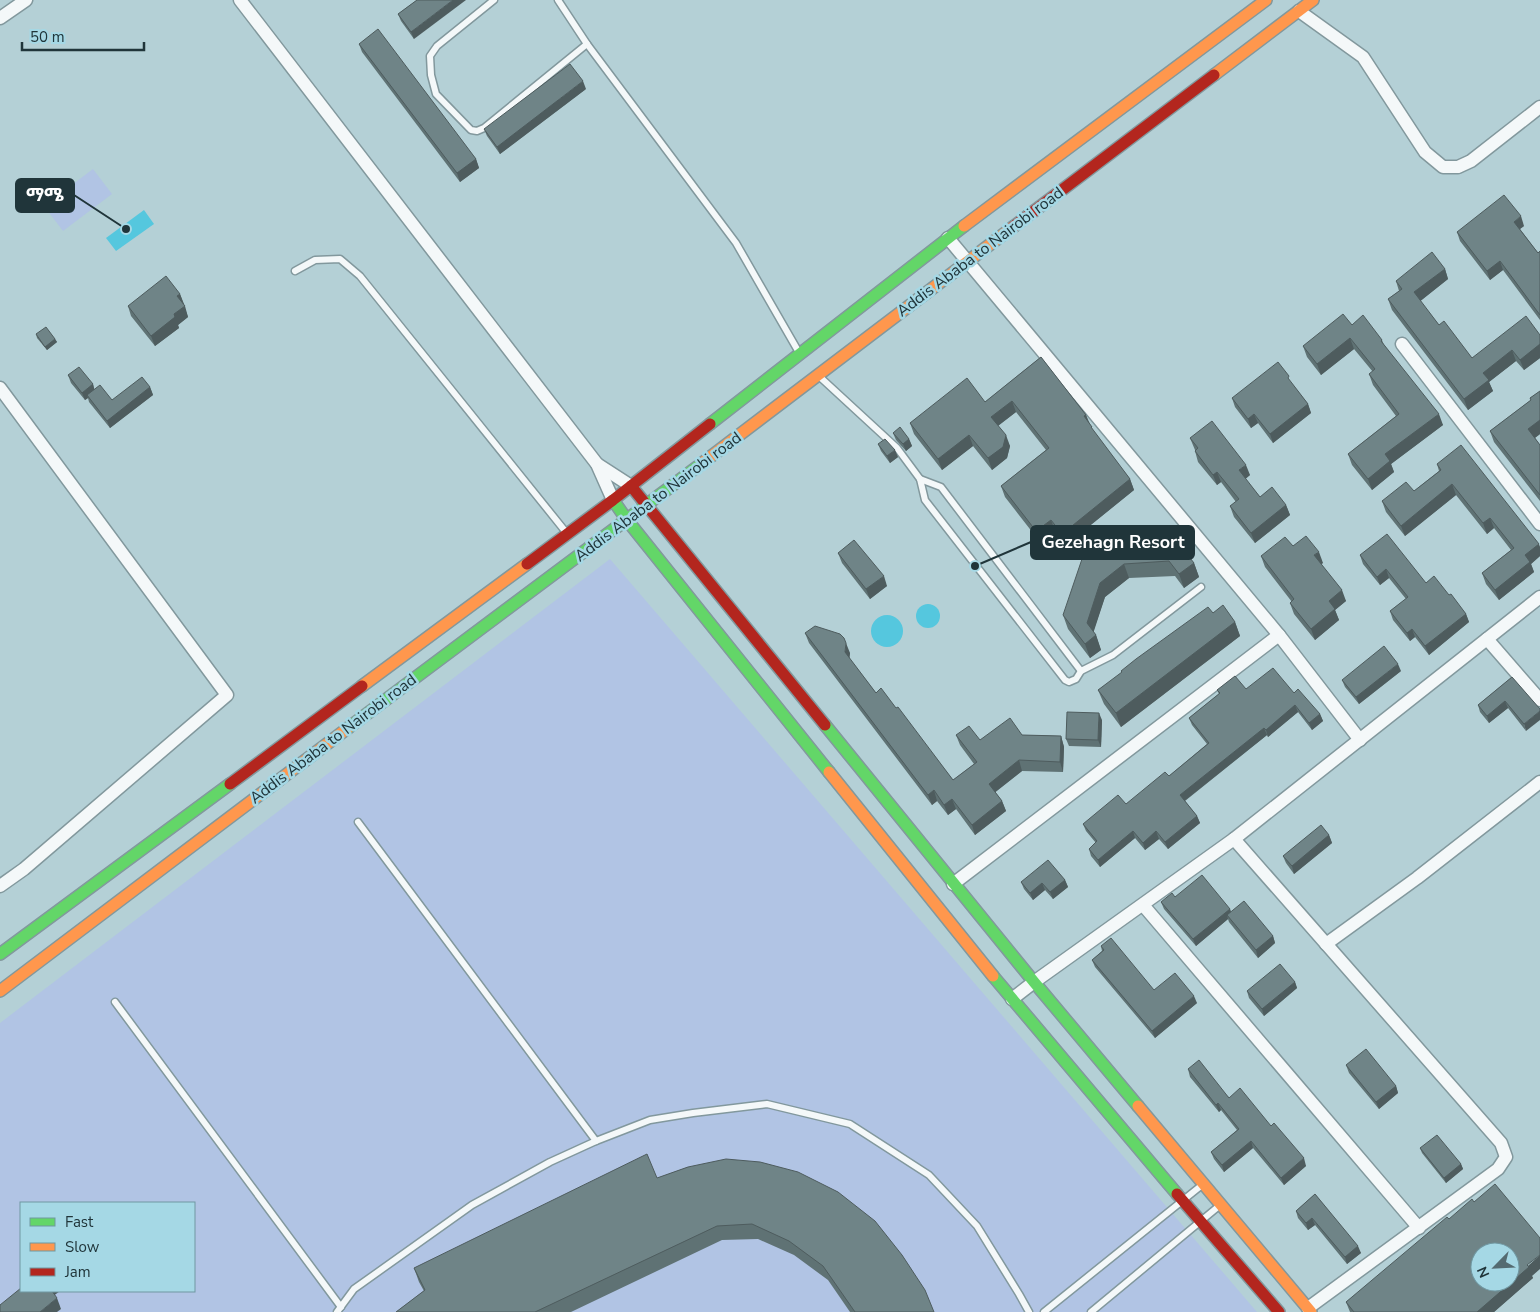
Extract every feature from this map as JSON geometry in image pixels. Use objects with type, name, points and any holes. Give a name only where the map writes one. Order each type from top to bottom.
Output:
[{"type":"main road","name":"Addis Ababa to Nairobi road","points":[[0,954],[613,500],[948,238],[1266,0]]},
{"type":"main road","name":"Addis Ababa to Nairobi road","points":[[0,991],[245,805],[646,506],[1313,0]]},
{"type":"main road","points":[[631,486],[1034,982],[1309,1310]]},
{"type":"main road","points":[[613,500],[627,520],[1012,999],[1279,1312]]},
{"type":"street","points":[[0,18],[26,0]]},
{"type":"street","points":[[240,0],[597,464],[613,500]]},
{"type":"street","points":[[1299,11],[1363,57],[1426,152],[1443,167],[1458,167],[1472,161],[1540,108]]},
{"type":"street","points":[[948,238],[1279,635],[1360,740]]},
{"type":"street","points":[[1402,344],[1540,524]]},
{"type":"street","points":[[0,388],[227,695],[24,869],[0,886]]},
{"type":"street","points":[[597,464],[631,486]]},
{"type":"street","points":[[1012,999],[1234,840],[1540,597]]},
{"type":"street","points":[[954,884],[1279,635]]},
{"type":"street","points":[[1487,639],[1540,700]]},
{"type":"street","points":[[1326,944],[1417,878],[1540,782]]},
{"type":"street","points":[[1234,840],[1501,1143],[1506,1157],[1498,1169],[1309,1310]]},
{"type":"street","points":[[1142,905],[1419,1228]]},
{"type":"lane","points":[[494,0],[437,46],[430,56],[431,75],[436,94],[471,130],[477,131],[484,128],[587,44]]},
{"type":"lane","points":[[558,0],[587,44],[736,243],[800,353]]},
{"type":"lane","points":[[295,271],[316,260],[340,259],[360,276],[567,534]]},
{"type":"lane","points":[[818,375],[897,448],[920,479],[925,500],[1065,680],[1069,682],[1076,680],[1081,671],[1113,655],[1201,587]]},
{"type":"lane","points":[[920,479],[941,487],[1081,671]]},
{"type":"lane","points":[[358,822],[596,1141]]},
{"type":"lane","points":[[115,1002],[339,1309],[354,1289],[472,1205],[550,1162],[596,1141],[650,1120],[767,1104],[850,1124],[929,1175],[977,1226],[1029,1312]]},
{"type":"lane","points":[[1044,1312],[1203,1184]]},
{"type":"lane","points":[[1091,1312],[1201,1222],[1220,1204]]},
{"type":"shaded area","points":[[93,169],[112,194],[63,231],[44,206]]},
{"type":"shaded area","points":[[610,559],[1257,1312],[0,1312],[0,1023]]},
{"type":"water","points":[[144,210],[154,224],[116,251],[106,238]]},
{"type":"water","points":[[928,604],[937,607],[940,616],[937,625],[928,628],[919,625],[916,616],[919,607]]},
{"type":"water","points":[[887,615],[893,616],[898,620],[902,625],[902,637],[898,642],[893,646],[887,647],[881,646],[876,642],[872,637],[871,631],[872,625],[876,620],[881,616]]},
{"type":"building","points":[[417,0],[453,0],[411,32],[398,14]]},
{"type":"building","points":[[378,29],[476,159],[457,173],[359,44]]},
{"type":"building","points":[[570,64],[583,81],[497,147],[484,129]]},
{"type":"building","points":[[1504,195],[1521,216],[1514,222],[1538,253],[1540,251],[1540,315],[1500,261],[1487,271],[1457,232]]},
{"type":"building","points":[[1432,252],[1445,269],[1414,292],[1439,325],[1444,321],[1472,358],[1526,316],[1540,335],[1540,344],[1520,360],[1512,350],[1483,373],[1489,380],[1464,399],[1388,299],[1402,289],[1396,281]]},
{"type":"building","points":[[166,276],[180,294],[177,296],[185,306],[174,314],[175,317],[151,336],[128,306]]},
{"type":"building","points":[[1343,314],[1352,325],[1363,315],[1381,341],[1439,414],[1385,454],[1390,461],[1368,479],[1348,454],[1399,414],[1369,374],[1375,369],[1350,338],[1317,364],[1303,346]]},
{"type":"building","points":[[46,327],[55,339],[45,347],[36,334]]},
{"type":"building","points":[[1041,357],[1086,415],[1084,416],[1091,427],[1130,479],[1062,534],[1051,520],[1036,531],[1001,486],[1049,448],[1012,401],[991,417],[1006,435],[1003,447],[988,458],[969,435],[938,459],[910,423],[967,378],[985,402]]},
{"type":"building","points":[[1278,362],[1308,404],[1270,434],[1254,414],[1248,419],[1232,398]]},
{"type":"building","points":[[79,367],[93,384],[82,393],[68,375]]},
{"type":"building","points":[[142,377],[150,387],[107,421],[87,395],[100,385],[112,400]]},
{"type":"building","points":[[1540,391],[1540,420],[1528,429],[1540,445],[1540,495],[1490,431]]},
{"type":"building","points":[[1212,421],[1246,465],[1239,470],[1260,497],[1272,487],[1286,505],[1251,533],[1230,506],[1239,499],[1217,472],[1213,475],[1195,451],[1198,448],[1190,438]]},
{"type":"building","points":[[900,427],[909,439],[903,444],[893,433]]},
{"type":"building","points":[[885,439],[895,450],[887,456],[878,444]]},
{"type":"building","points":[[1461,445],[1539,544],[1525,555],[1530,562],[1495,590],[1482,573],[1514,548],[1490,518],[1483,523],[1452,484],[1401,526],[1382,501],[1406,482],[1414,491],[1441,470],[1437,464]]},
{"type":"building","points":[[1171,534],[1194,563],[1179,574],[1169,561],[1124,564],[1100,583],[1087,623],[1096,635],[1085,644],[1063,615],[1082,559],[1108,538]]},
{"type":"building","points":[[1387,534],[1426,583],[1434,576],[1466,614],[1425,646],[1412,629],[1407,633],[1390,611],[1408,597],[1386,569],[1377,577],[1360,555]]},
{"type":"building","points":[[1306,536],[1319,552],[1314,555],[1342,590],[1329,601],[1335,609],[1311,629],[1290,603],[1294,599],[1261,556],[1285,537],[1293,546]]},
{"type":"building","points":[[854,540],[884,576],[866,589],[838,553]]},
{"type":"building","points":[[1223,605],[1235,622],[1116,713],[1098,690],[1136,659],[1208,607],[1213,613]]},
{"type":"building","points":[[815,626],[840,634],[844,638],[846,643],[845,652],[876,693],[881,688],[896,708],[898,707],[953,780],[977,762],[956,735],[969,726],[980,740],[1010,718],[1022,735],[1061,736],[1060,762],[1019,760],[989,784],[1002,801],[972,825],[952,799],[944,805],[934,790],[928,795],[805,633]]},
{"type":"building","points":[[1384,646],[1398,664],[1356,697],[1342,680]]},
{"type":"building","points":[[1273,668],[1294,693],[1298,689],[1320,714],[1309,723],[1295,705],[1266,730],[1264,728],[1180,795],[1197,816],[1165,842],[1156,831],[1143,843],[1133,831],[1098,860],[1089,849],[1097,841],[1083,824],[1118,795],[1126,804],[1165,772],[1169,776],[1209,743],[1189,718],[1220,693],[1217,690],[1235,676],[1246,689]]},
{"type":"building","points":[[1512,677],[1540,709],[1524,724],[1505,701],[1487,716],[1478,705]]},
{"type":"building","points":[[1067,712],[1099,713],[1098,740],[1066,739]]},
{"type":"building","points":[[1321,825],[1329,835],[1292,866],[1283,856]]},
{"type":"building","points":[[1048,860],[1065,880],[1050,892],[1042,883],[1030,893],[1021,882]]},
{"type":"building","points":[[1202,875],[1230,909],[1193,939],[1161,902],[1172,893],[1175,897]]},
{"type":"building","points":[[1244,901],[1273,936],[1256,950],[1227,915]]},
{"type":"building","points":[[1111,938],[1154,990],[1175,973],[1194,996],[1152,1031],[1092,960],[1104,950],[1101,946]]},
{"type":"building","points":[[1280,964],[1295,982],[1262,1009],[1247,991]]},
{"type":"building","points":[[1366,1049],[1396,1086],[1376,1102],[1346,1065]]},
{"type":"building","points":[[1199,1060],[1229,1098],[1240,1088],[1271,1126],[1274,1123],[1304,1158],[1281,1178],[1251,1141],[1222,1165],[1211,1152],[1239,1129],[1218,1103],[1216,1105],[1188,1069]]},
{"type":"building","points":[[1437,1135],[1461,1164],[1444,1178],[1420,1148]]},
{"type":"building","points":[[647,1154],[657,1178],[688,1167],[726,1159],[760,1162],[798,1172],[838,1192],[875,1221],[902,1255],[925,1290],[934,1312],[855,1312],[823,1266],[789,1241],[752,1224],[717,1226],[535,1312],[396,1312],[425,1290],[414,1268]]},
{"type":"building","points":[[1495,1184],[1540,1238],[1540,1255],[1527,1265],[1529,1267],[1520,1275],[1520,1242],[1470,1242],[1470,1292],[1500,1292],[1477,1312],[1354,1312],[1346,1302],[1447,1217],[1449,1219],[1472,1199],[1474,1202]]},
{"type":"building","points":[[1315,1194],[1358,1246],[1345,1257],[1312,1218],[1306,1223],[1296,1211]]},
{"type":"building","points":[[20,1289],[20,1292],[53,1292],[57,1298],[40,1312],[0,1312],[0,1305]]},
{"type":"traffic: fast","points":[[710,424],[964,226]]},
{"type":"traffic: fast","points":[[348,728],[701,464]]},
{"type":"traffic: fast","points":[[613,500],[829,772]]},
{"type":"traffic: fast","points":[[825,725],[1034,982],[1138,1106]]},
{"type":"traffic: fast","points":[[0,954],[230,784]]},
{"type":"traffic: fast","points":[[993,976],[1177,1194]]},
{"type":"traffic: slow","points":[[964,226],[1266,0]]},
{"type":"traffic: slow","points":[[1214,75],[1313,0]]},
{"type":"traffic: slow","points":[[701,464],[1013,227]]},
{"type":"traffic: slow","points":[[362,686],[527,564]]},
{"type":"traffic: slow","points":[[0,991],[348,728]]},
{"type":"traffic: slow","points":[[829,772],[993,976]]},
{"type":"traffic: slow","points":[[1138,1106],[1311,1312]]},
{"type":"traffic: jam","points":[[1013,227],[1214,75]]},
{"type":"traffic: jam","points":[[527,564],[710,424]]},
{"type":"traffic: jam","points":[[631,486],[825,725]]},
{"type":"traffic: jam","points":[[230,784],[362,686]]},
{"type":"traffic: jam","points":[[1177,1194],[1279,1312]]},
{"type":"place","name":"ማሜ","points":[[126,229]]},
{"type":"place","name":"Gezehagn Resort","points":[[975,566]]}]
